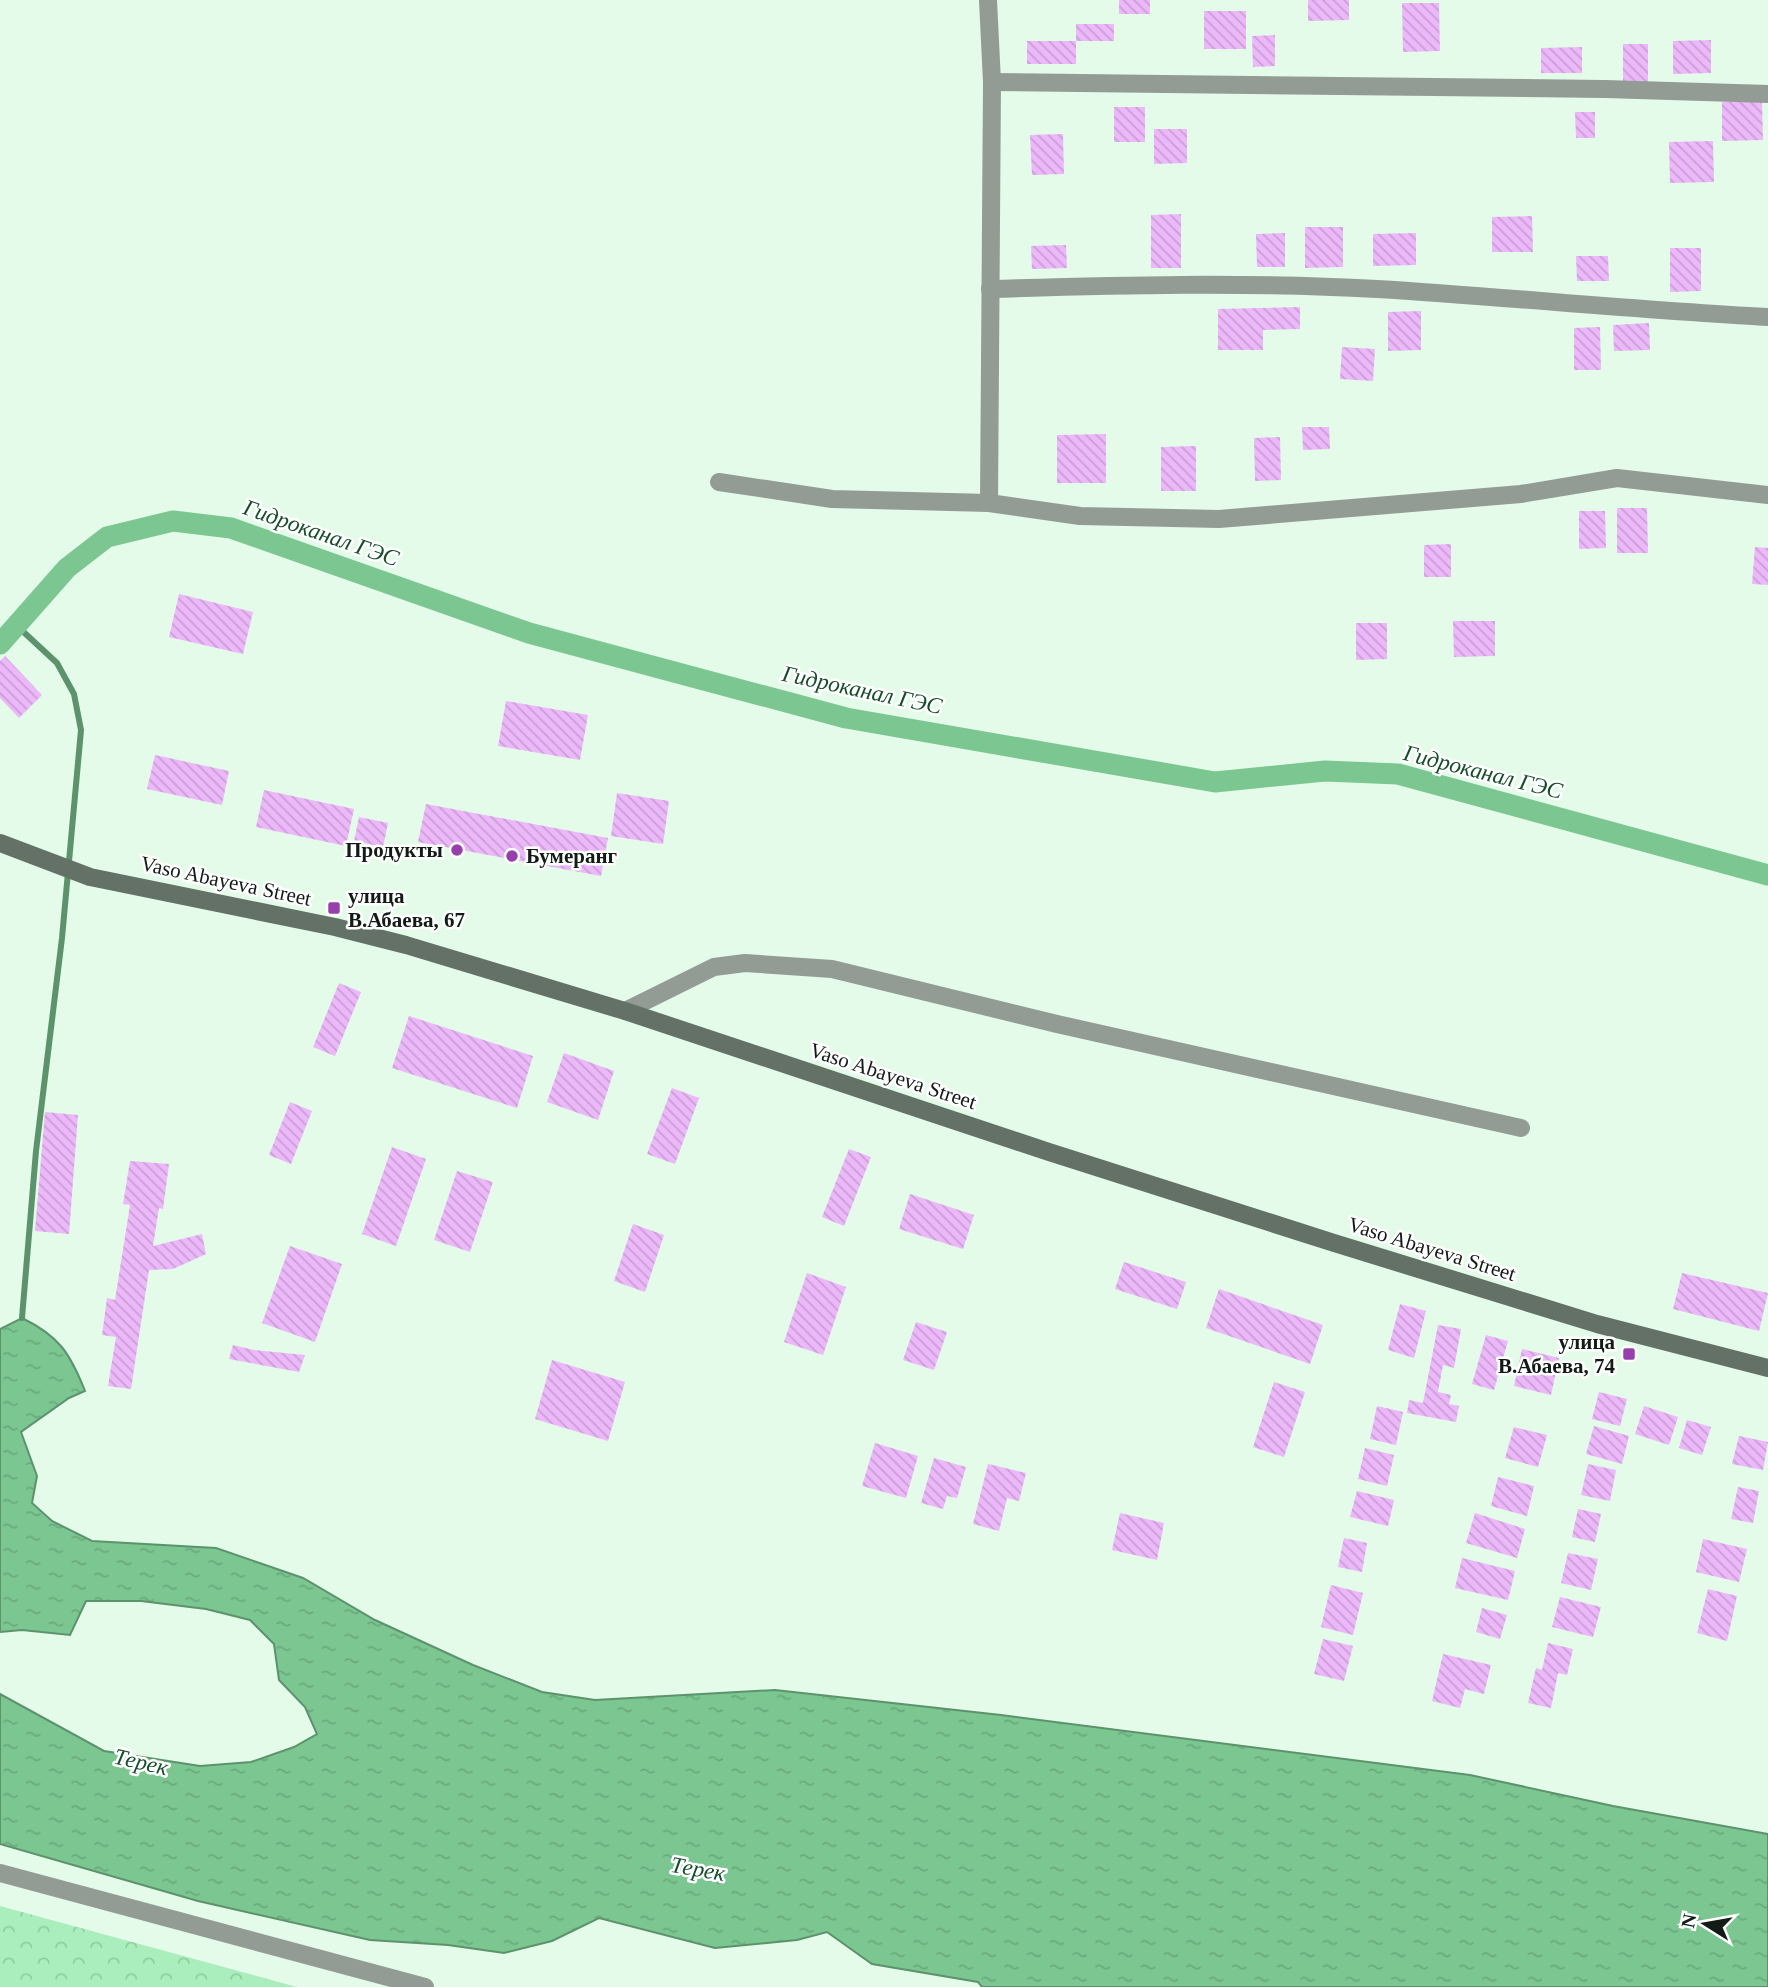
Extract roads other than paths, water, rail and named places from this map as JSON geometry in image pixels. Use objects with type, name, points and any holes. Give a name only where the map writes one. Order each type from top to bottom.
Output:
[{"type":"main road","name":"Vaso Abayeva Street","points":[[0,843],[90,877],[370,935],[625,1011],[1049,1152],[1331,1242],[1597,1324],[1768,1368]]},
{"type":"street","points":[[988,0],[992,82],[989,503]]},
{"type":"street","points":[[992,82],[1605,89],[1768,94]]},
{"type":"street","points":[[990,289],[1188,283],[1376,289],[1635,310],[1768,317]]},
{"type":"street","points":[[719,482],[832,499],[989,503],[1080,516],[1219,519],[1521,494],[1617,478],[1768,495]]},
{"type":"street","points":[[625,1011],[714,967],[745,963],[832,969],[1057,1024],[1521,1128]]},
{"type":"street","points":[[0,1873],[425,1987]]},
{"type":"water","name":"Терек","points":[[22,1318],[45,1332],[62,1347],[85,1391],[69,1398],[21,1432],[37,1476],[32,1503],[52,1521],[92,1541],[216,1548],[303,1578],[375,1620],[473,1665],[542,1692],[595,1700],[775,1690],[1001,1715],[1470,1775],[1613,1806],[1768,1834],[1768,1987],[982,1987],[978,1982],[872,1964],[827,1932],[797,1940],[715,1948],[599,1918],[552,1941],[504,1953],[448,1945],[370,1940],[198,1901],[0,1844],[0,1694],[104,1751],[200,1766],[251,1762],[294,1747],[317,1734],[305,1707],[279,1680],[274,1644],[250,1620],[206,1609],[141,1601],[86,1601],[70,1635],[22,1630],[0,1632],[0,1329]]},
{"type":"waterway","name":"Гидроканал ГЭС","points":[[0,644],[67,568],[107,537],[173,521],[231,528],[529,633],[846,718],[1215,782],[1325,771],[1398,774],[1768,875]]},
{"type":"waterway","points":[[16,625],[57,663],[74,694],[81,730],[62,938],[36,1151],[22,1318]]},
{"type":"place","name":"Продукты","points":[[457,850]]},
{"type":"place","name":"Бумеранг","points":[[512,856]]},
{"type":"place","name":"улица В.Абаева, 67","points":[[334,908]]},
{"type":"place","name":"улица В.Абаева, 74","points":[[1629,1354]]}]
